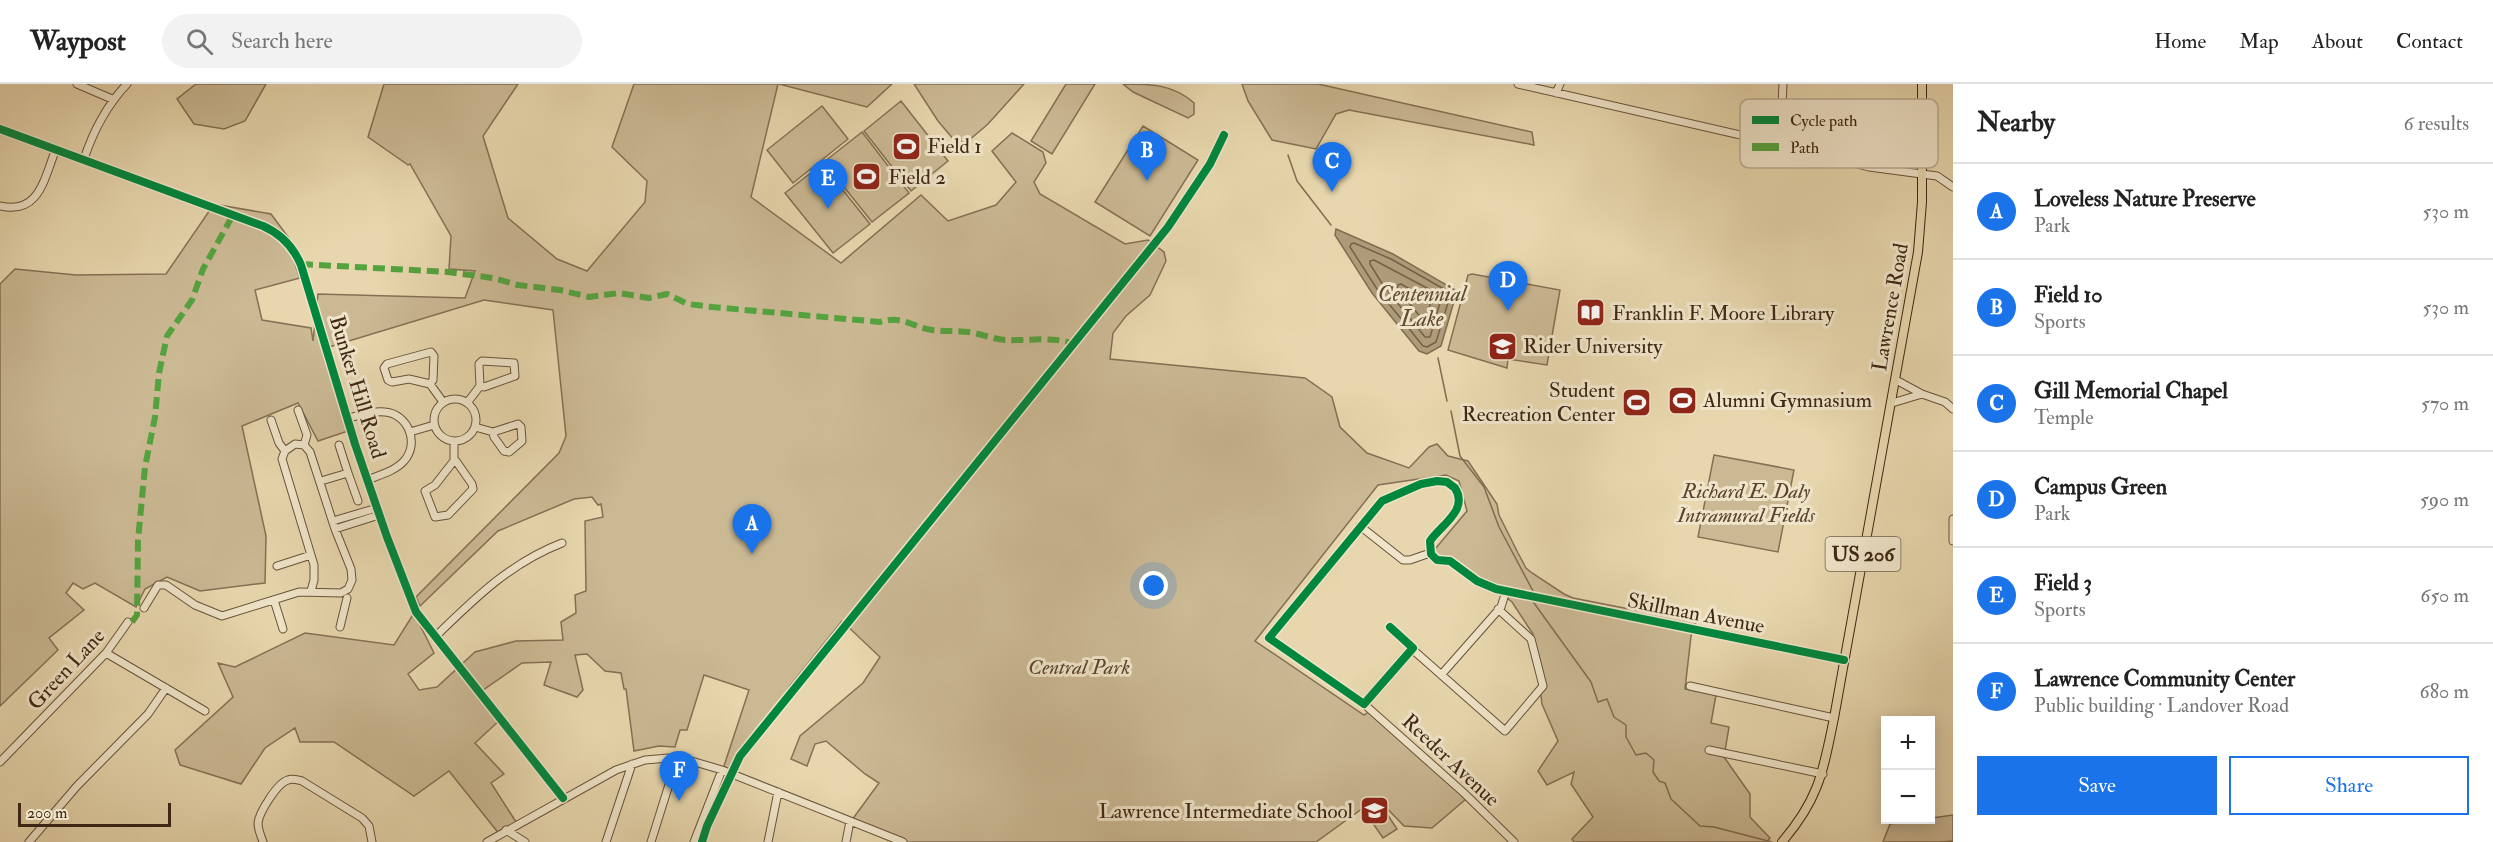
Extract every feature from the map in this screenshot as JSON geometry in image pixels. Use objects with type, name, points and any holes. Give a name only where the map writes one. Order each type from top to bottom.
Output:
[{"type":"main road","name":"Lawrence Road","points":[[1922,84],[1922,99]]},
{"type":"main road","name":"Lawrence Road","points":[[1782,842],[1805,813],[1823,774],[1892,403],[1919,242],[1923,168]]},
{"type":"street","points":[[77,84],[112,99]]},
{"type":"street","points":[[84,159],[112,99],[127,84]]},
{"type":"street","points":[[1518,84],[1740,135]]},
{"type":"street","points":[[1557,93],[1560,84]]},
{"type":"street","points":[[1782,99],[1783,84]]},
{"type":"street","name":"Bunker Hill Road","points":[[0,129],[263,226],[286,241],[301,265],[378,512],[416,612],[563,798]]},
{"type":"street","points":[[0,206],[21,207],[36,197],[56,149]]},
{"type":"street","points":[[1875,168],[1936,176],[1953,187]]},
{"type":"street","points":[[430,384],[433,380],[434,356],[431,352],[385,366],[390,381],[409,379],[430,384],[443,402]]},
{"type":"street","points":[[468,403],[480,386],[480,362],[512,362],[515,365],[514,378],[484,387],[480,386]]},
{"type":"street","points":[[1896,380],[1953,409]]},
{"type":"street","points":[[1892,403],[1922,394]]},
{"type":"street","points":[[456,398],[468,403],[476,415],[475,427],[465,438],[454,441],[444,438],[434,425],[436,410],[443,402],[456,398]]},
{"type":"street","points":[[298,410],[307,435],[304,446]]},
{"type":"street","points":[[348,418],[378,412],[391,413],[405,422],[411,432],[410,451],[403,462],[368,480]]},
{"type":"street","points":[[271,420],[279,443],[285,451]]},
{"type":"street","points":[[475,427],[493,432],[518,424],[521,427],[522,441],[506,452],[494,437],[493,432]]},
{"type":"street","points":[[411,432],[434,425]]},
{"type":"street","points":[[454,441],[454,461],[472,484],[472,489],[448,515],[435,517],[425,491],[435,485],[454,461]]},
{"type":"street","points":[[144,608],[158,585],[166,585],[195,604],[222,616],[299,592],[337,594],[345,591],[351,585],[351,568],[310,452],[304,446],[295,444],[285,451],[283,462],[315,572],[311,591]]},
{"type":"street","points":[[339,445],[358,501]]},
{"type":"street","points":[[321,481],[348,473]]},
{"type":"street","points":[[1447,482],[1457,492],[1458,507],[1430,541],[1430,553],[1403,560],[1360,526],[1387,498],[1421,484],[1447,482]]},
{"type":"street","points":[[334,525],[378,512]]},
{"type":"street","points":[[1953,519],[1953,541]]},
{"type":"street","name":"Reeder Avenue","points":[[1360,526],[1269,638],[1364,704],[1464,793],[1514,842]]},
{"type":"street","points":[[435,637],[498,578],[523,561],[562,543]]},
{"type":"street","name":"Skillman Avenue","points":[[1430,553],[1437,560],[1450,561],[1477,581],[1506,591],[1844,660]]},
{"type":"street","points":[[278,566],[311,555]]},
{"type":"street","points":[[1441,675],[1498,609],[1506,591]]},
{"type":"street","points":[[340,627],[347,598]]},
{"type":"street","points":[[273,600],[283,629]]},
{"type":"street","points":[[1390,627],[1413,648],[1412,650],[1505,731],[1544,686],[1531,639],[1498,609]]},
{"type":"street","name":"Green Lane","points":[[0,762],[106,653],[128,622]]},
{"type":"street","points":[[1364,704],[1412,650]]},
{"type":"street","points":[[106,653],[206,711]]},
{"type":"street","points":[[1690,686],[1834,718]]},
{"type":"street","points":[[29,842],[77,786],[148,714],[166,688]]},
{"type":"street","points":[[1709,750],[1823,774]]},
{"type":"street","points":[[487,842],[563,798],[632,764],[655,759],[676,759],[722,770],[903,842]]},
{"type":"street","points":[[651,842],[676,759]]},
{"type":"street","points":[[606,842],[632,764]]},
{"type":"street","points":[[694,842],[722,770]]},
{"type":"street","points":[[263,842],[258,827],[260,815],[281,783],[291,779],[302,781],[362,818],[369,826],[372,842]]},
{"type":"street","points":[[768,842],[778,792]]},
{"type":"street","points":[[846,842],[850,821]]},
{"type":"street","points":[[506,830],[525,842]]},
{"type":"green space","points":[[196,84],[266,84],[245,121],[224,129],[194,124],[177,99]]},
{"type":"green space","name":"Central Park","points":[[384,84],[518,84],[483,136],[508,218],[557,259],[587,271],[645,202],[647,181],[612,147],[634,84],[778,84],[751,197],[841,263],[921,195],[948,221],[996,205],[1016,182],[992,151],[1012,133],[1043,152],[1046,163],[1034,182],[1040,194],[1125,244],[1148,240],[1164,252],[1166,261],[1150,295],[1126,316],[1113,333],[1110,359],[1305,378],[1332,397],[1340,427],[1367,453],[1409,468],[1429,447],[1437,444],[1448,456],[1468,461],[1497,504],[1499,515],[1526,568],[1564,594],[1573,598],[1696,622],[1691,636],[1685,689],[1716,695],[1711,723],[1729,727],[1724,757],[1750,794],[1750,817],[1770,838],[1767,842],[1574,842],[1572,839],[1593,817],[1571,784],[1574,772],[1547,785],[1538,771],[1558,741],[1542,704],[1533,634],[1512,602],[1495,589],[1430,555],[1467,511],[1459,481],[1446,475],[1378,485],[1255,641],[1364,715],[1370,711],[1466,799],[1432,828],[1404,826],[1377,798],[1316,842],[893,842],[849,824],[879,783],[826,741],[815,744],[807,766],[791,759],[800,736],[863,683],[880,657],[842,621],[790,686],[732,777],[722,772],[749,690],[704,675],[687,730],[680,730],[675,747],[659,746],[634,751],[626,689],[624,689],[621,673],[605,671],[587,654],[575,655],[583,690],[577,697],[544,685],[551,662],[522,663],[479,693],[501,719],[475,743],[504,774],[491,783],[518,825],[500,835],[449,771],[414,796],[334,742],[300,742],[295,728],[265,748],[241,784],[180,765],[175,750],[233,697],[218,663],[235,667],[305,633],[394,645],[414,613],[434,653],[408,674],[419,690],[437,687],[475,652],[516,641],[563,640],[561,622],[576,613],[575,595],[586,591],[585,521],[603,517],[601,504],[598,505],[592,497],[574,499],[498,531],[420,606],[416,597],[559,453],[566,436],[553,310],[484,300],[329,347],[351,430],[318,441],[298,403],[242,426],[266,536],[265,583],[200,591],[167,577],[145,589],[136,607],[95,583],[83,589],[73,583],[66,593],[84,610],[49,638],[58,650],[0,706],[0,284],[15,269],[76,275],[166,274],[214,204],[271,214],[300,253],[303,261],[294,261],[300,278],[255,290],[262,320],[311,328],[313,341],[318,294],[465,298],[475,271],[449,269],[451,236],[410,164],[408,165],[368,137]]},
{"type":"green space","points":[[779,84],[892,84],[867,107]]},
{"type":"green space","points":[[914,84],[1024,84],[988,124],[967,142],[955,141],[938,121]]},
{"type":"green space","points":[[1066,84],[1095,84],[1052,154],[1031,141]]},
{"type":"green space","points":[[1123,84],[1161,86],[1178,92],[1194,103],[1194,114],[1188,118],[1133,92]]},
{"type":"green space","points":[[1242,84],[1318,84],[1532,132],[1534,145],[1349,110],[1336,114],[1316,149],[1272,140],[1248,101]]},
{"type":"green space","name":"Field 1","points":[[901,101],[948,161],[911,191],[864,131]]},
{"type":"green space","points":[[822,106],[848,139],[793,183],[767,150]]},
{"type":"green space","points":[[1143,126],[1198,160],[1150,236],[1095,202]]},
{"type":"green space","name":"Field 2","points":[[862,132],[909,193],[872,222],[824,162]]},
{"type":"green space","points":[[822,164],[870,224],[833,253],[785,193]]},
{"type":"green space","points":[[1468,275],[1560,290],[1547,365],[1508,359],[1507,368],[1448,350]]},
{"type":"green space","name":"Richard E. Daly Intramural Fields","points":[[1714,455],[1794,470],[1778,552],[1698,537]]},
{"type":"green space","points":[[1378,800],[1397,829],[1383,838],[1363,809]]},
{"type":"green space","points":[[1953,815],[1953,842],[1883,842],[1890,824],[1935,824],[1935,818]]},
{"type":"water","name":"Centennial Lake","points":[[1336,229],[1393,254],[1457,291],[1441,346],[1427,354],[1419,351],[1372,293],[1335,235]]},
{"type":"waterway","points":[[1288,155],[1297,181],[1331,225]]},
{"type":"waterway","points":[[1438,358],[1447,401]]},
{"type":"waterway","points":[[1451,411],[1460,456],[1484,487],[1499,527],[1533,591]]},
{"type":"waterway","points":[[1534,603],[1591,682],[1598,702],[1607,699],[1614,717],[1626,725],[1626,737],[1636,755],[1646,753],[1654,760],[1653,772],[1659,781],[1665,783],[1671,799],[1700,826],[1714,827],[1772,842]]},
{"type":"waterway","points":[[1940,842],[1953,841]]},
{"type":"marked path","points":[[132,622],[137,615],[138,540],[145,467],[167,336],[192,300],[203,269],[233,215]]},
{"type":"marked path","points":[[301,264],[448,272],[493,278],[518,285],[560,290],[589,297],[619,293],[649,298],[667,294],[688,304],[712,307],[880,322],[895,320],[932,330],[969,332],[1013,340],[1049,339],[1074,344]]},
{"type":"cycle path","points":[[0,129],[263,226],[281,237],[290,246],[301,265],[355,444],[416,612],[563,798]]},
{"type":"cycle path","points":[[702,842],[707,826],[740,756],[1168,227],[1210,164],[1224,135]]},
{"type":"cycle path","points":[[1390,627],[1413,648],[1364,704],[1269,638],[1382,501],[1421,484],[1437,481],[1447,482],[1455,488],[1459,503],[1452,517],[1430,541],[1431,554],[1437,560],[1450,561],[1477,581],[1496,589],[1844,660]]},
{"type":"place","name":"Field 1","points":[[906,146]]},
{"type":"place","name":"Field 2","points":[[867,177]]},
{"type":"place","name":"Field 10","points":[[1147,181]]},
{"type":"place","name":"Gill Memorial Chapel","points":[[1332,192]]},
{"type":"place","name":"Field 3","points":[[828,209]]},
{"type":"place","name":"Campus Green","points":[[1508,311]]},
{"type":"place","name":"Franklin F. Moore Library","points":[[1591,313]]},
{"type":"place","name":"Rider University","points":[[1502,346]]},
{"type":"place","name":"Alumni Gymnasium","points":[[1682,400]]},
{"type":"place","name":"Student Recreation Center","points":[[1636,402]]},
{"type":"place","name":"Loveless Nature Preserve","points":[[752,554]]},
{"type":"place","name":"Lawrence Community Center","points":[[679,801]]},
{"type":"place","name":"Lawrence Intermediate School","points":[[1374,811]]}]
